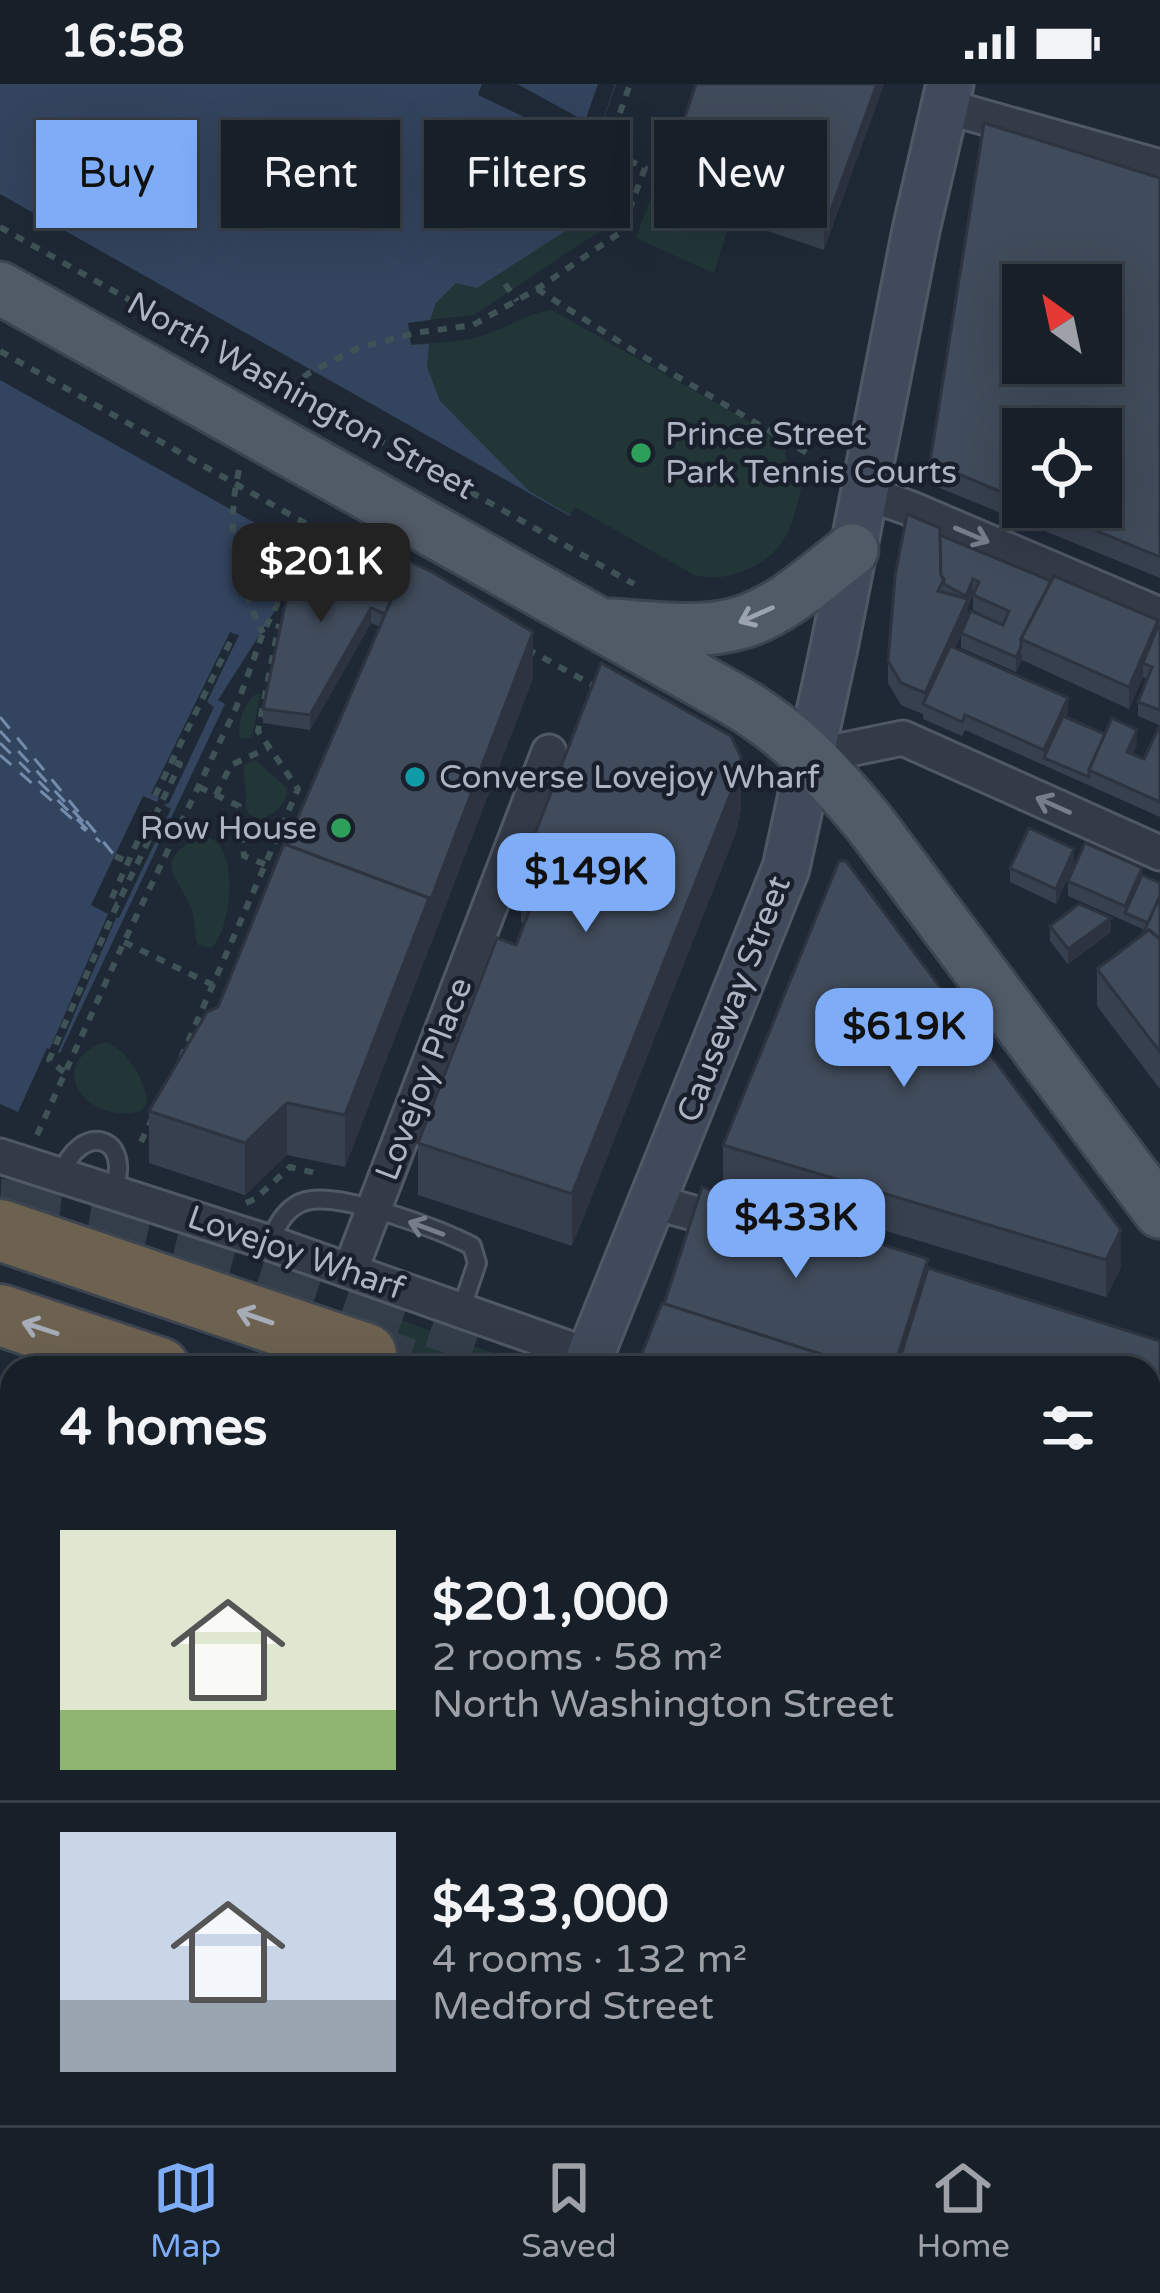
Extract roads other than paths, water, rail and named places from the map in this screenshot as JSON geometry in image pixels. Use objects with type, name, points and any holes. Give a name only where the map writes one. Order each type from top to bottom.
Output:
[{"type":"highway","points":[[0,1230],[366,1354]]},
{"type":"highway","points":[[0,1315],[123,1356]]},
{"type":"main road","name":"Causeway Street","points":[[590,1356],[786,868],[947,95]]},
{"type":"main road","name":"North Washington Street","points":[[0,289],[759,714],[810,757],[870,824],[1160,1212]]},
{"type":"main road","points":[[587,618],[712,628],[746,621],[779,604],[852,550]]},
{"type":"street","points":[[947,95],[1160,167]]},
{"type":"street","points":[[864,492],[1160,615]]},
{"type":"street","points":[[810,757],[903,738],[1160,853]]},
{"type":"street","name":"Lovejoy Place","points":[[350,1271],[550,752]]},
{"type":"street","name":"Lovejoy Wharf","points":[[0,1156],[270,1243],[461,1310],[573,1356]]},
{"type":"street","points":[[654,1202],[770,1236]]},
{"type":"lane","points":[[62,1176],[77,1148],[92,1140],[104,1141],[118,1158],[113,1192]]},
{"type":"lane","points":[[270,1243],[284,1216],[306,1201],[374,1209],[472,1246],[476,1263],[461,1310]]},
{"type":"water","points":[[0,84],[616,84],[603,120],[424,120],[424,228],[570,228],[477,288],[456,283],[436,303],[430,320],[408,323],[411,345],[429,344],[427,367],[440,401],[529,491],[570,515],[496,644],[313,551],[218,700],[225,704],[60,1053],[47,1048],[18,1112],[0,1104]]},
{"type":"tunnel","points":[[0,1209],[62,1214],[184,1237],[479,1333]]},
{"type":"tunnel","points":[[366,1354],[372,1356]]},
{"type":"place","name":"Prince Street Park Tennis Courts","points":[[641,453]]},
{"type":"place","name":"Converse Lovejoy Wharf","points":[[415,777]]},
{"type":"place","name":"Row House","points":[[341,828]]}]
